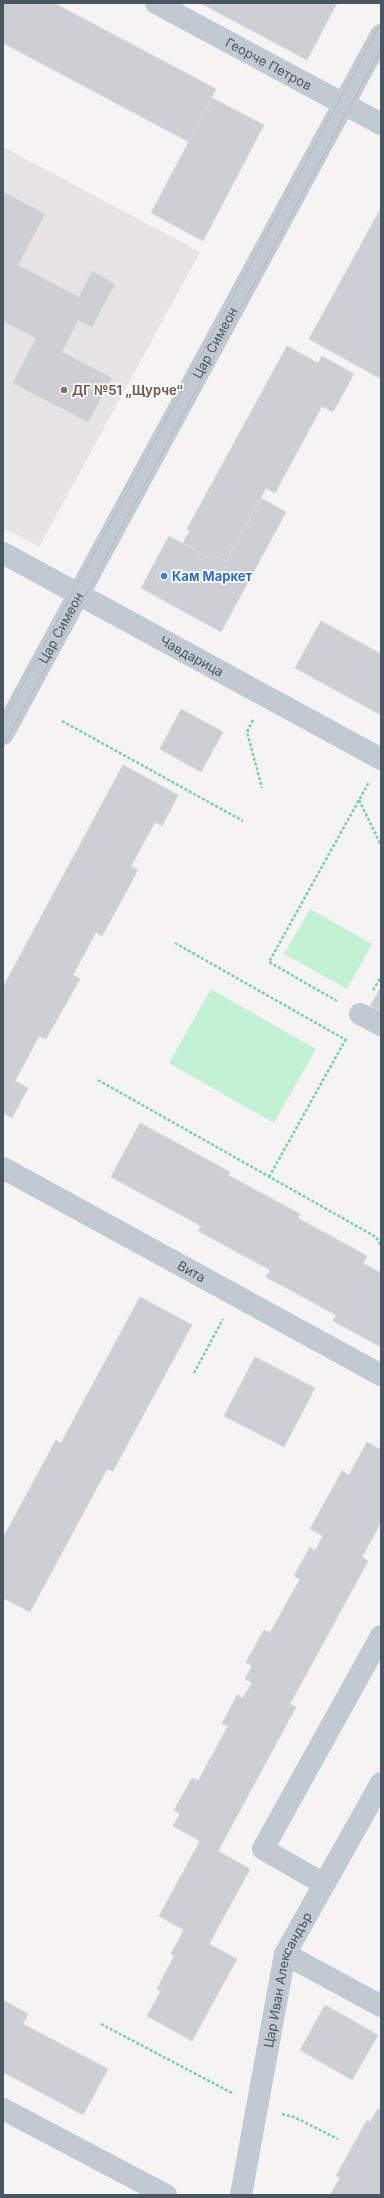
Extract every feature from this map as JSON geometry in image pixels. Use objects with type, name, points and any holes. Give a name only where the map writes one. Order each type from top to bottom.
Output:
[{"type":"street","name":"Георче Петров","points":[[156,3],[381,124]]},
{"type":"street","name":"Цар Симеон","points":[[3,734],[381,35]]},
{"type":"street","name":"Чавдарица","points":[[3,553],[381,759]]},
{"type":"street","points":[[360,1014],[381,1025]]},
{"type":"street","name":"Вита","points":[[3,1168],[381,1375]]},
{"type":"street","points":[[324,1884],[263,1849],[381,1636]]},
{"type":"street","name":"Цар Иван Александър","points":[[241,2195],[285,1954],[381,1783]]},
{"type":"street","points":[[285,1954],[381,2006]]},
{"type":"street","points":[[3,2109],[166,2195]]},
{"type":"path","points":[[262,788],[247,732],[266,696]]},
{"type":"path","points":[[62,721],[242,821]]},
{"type":"path","points":[[269,1177],[360,1014],[269,962],[370,780]]},
{"type":"path","points":[[359,800],[381,845]]},
{"type":"path","points":[[174,943],[346,1040]]},
{"type":"path","points":[[98,1080],[376,1237],[381,1246]]},
{"type":"path","points":[[194,1373],[236,1296]]},
{"type":"path","points":[[101,2024],[257,2106],[294,2117],[338,2139]]},
{"type":"shaded area","name":"ДГ №51 „Щурче“","points":[[3,147],[200,252],[39,547],[3,528]]},
{"type":"green space","points":[[310,909],[372,944],[347,989],[284,954]]},
{"type":"green space","points":[[211,989],[316,1049],[274,1123],[169,1063]]},
{"type":"building","points":[[3,3],[54,3],[216,89],[189,142],[3,43]]},
{"type":"building","points":[[200,3],[337,3],[307,60]]},
{"type":"building","points":[[212,98],[264,125],[203,241],[151,213]]},
{"type":"building","points":[[3,192],[45,214],[18,265],[79,297],[92,271],[115,284],[92,327],[78,320],[62,352],[112,378],[88,422],[13,383],[36,338],[3,321]]},
{"type":"building","points":[[381,208],[381,379],[309,339]]},
{"type":"building","points":[[287,346],[318,363],[322,356],[354,374],[333,412],[322,406],[275,493],[266,488],[226,561],[213,554],[210,559],[183,543],[190,530],[187,529]]},
{"type":"building","points":[[261,498],[286,512],[221,632],[141,588],[169,536],[210,559],[213,554],[226,561]]},
{"type":"building","points":[[321,621],[381,654],[381,715],[295,668]]},
{"type":"building","points":[[181,709],[223,732],[201,772],[160,749]]},
{"type":"building","points":[[123,765],[178,795],[162,826],[155,822],[131,866],[138,870],[102,936],[96,932],[73,975],[80,979],[46,1039],[39,1036],[15,1081],[28,1088],[12,1118],[3,1113],[3,987]]},
{"type":"building","points":[[381,987],[381,1013],[370,1006]]},
{"type":"building","points":[[140,1123],[230,1172],[228,1175],[300,1214],[298,1218],[367,1256],[363,1263],[381,1273],[381,1347],[333,1321],[336,1315],[266,1277],[270,1270],[198,1231],[201,1226],[111,1177]]},
{"type":"building","points":[[140,1297],[192,1325],[113,1471],[107,1469],[30,1612],[3,1598],[3,1538],[56,1440],[61,1443]]},
{"type":"building","points":[[255,1357],[315,1388],[284,1447],[224,1416]]},
{"type":"building","points":[[367,1442],[381,1450],[381,1522],[362,1557],[368,1561],[290,1704],[296,1707],[218,1851],[250,1869],[209,1944],[237,1959],[192,2041],[147,2016],[161,1991],[157,1989],[174,1956],[171,1954],[184,1930],[159,1916],[200,1841],[173,1826],[180,1814],[174,1810],[192,1778],[198,1781],[228,1726],[222,1724],[237,1695],[243,1698],[252,1683],[245,1679],[252,1666],[246,1662],[264,1630],[270,1633],[300,1579],[294,1576],[310,1547],[315,1551],[323,1536],[310,1529],[342,1471],[349,1475]]},
{"type":"building","points":[[3,2000],[28,2014],[23,2024],[108,2069],[83,2115],[3,2072]]},
{"type":"building","points":[[325,2005],[378,2035],[352,2080],[300,2050]]},
{"type":"building","points":[[378,2109],[381,2110],[381,2195],[330,2195],[340,2178],[336,2176],[367,2120],[370,2122]]},
{"type":"tram line","points":[[3,721],[381,23]]},
{"type":"tram line","points":[[3,747],[381,49]]},
{"type":"place","name":"ДГ №51 „Щурче“","points":[[64,390]]},
{"type":"place","name":"Кам Маркет","points":[[164,576]]}]
